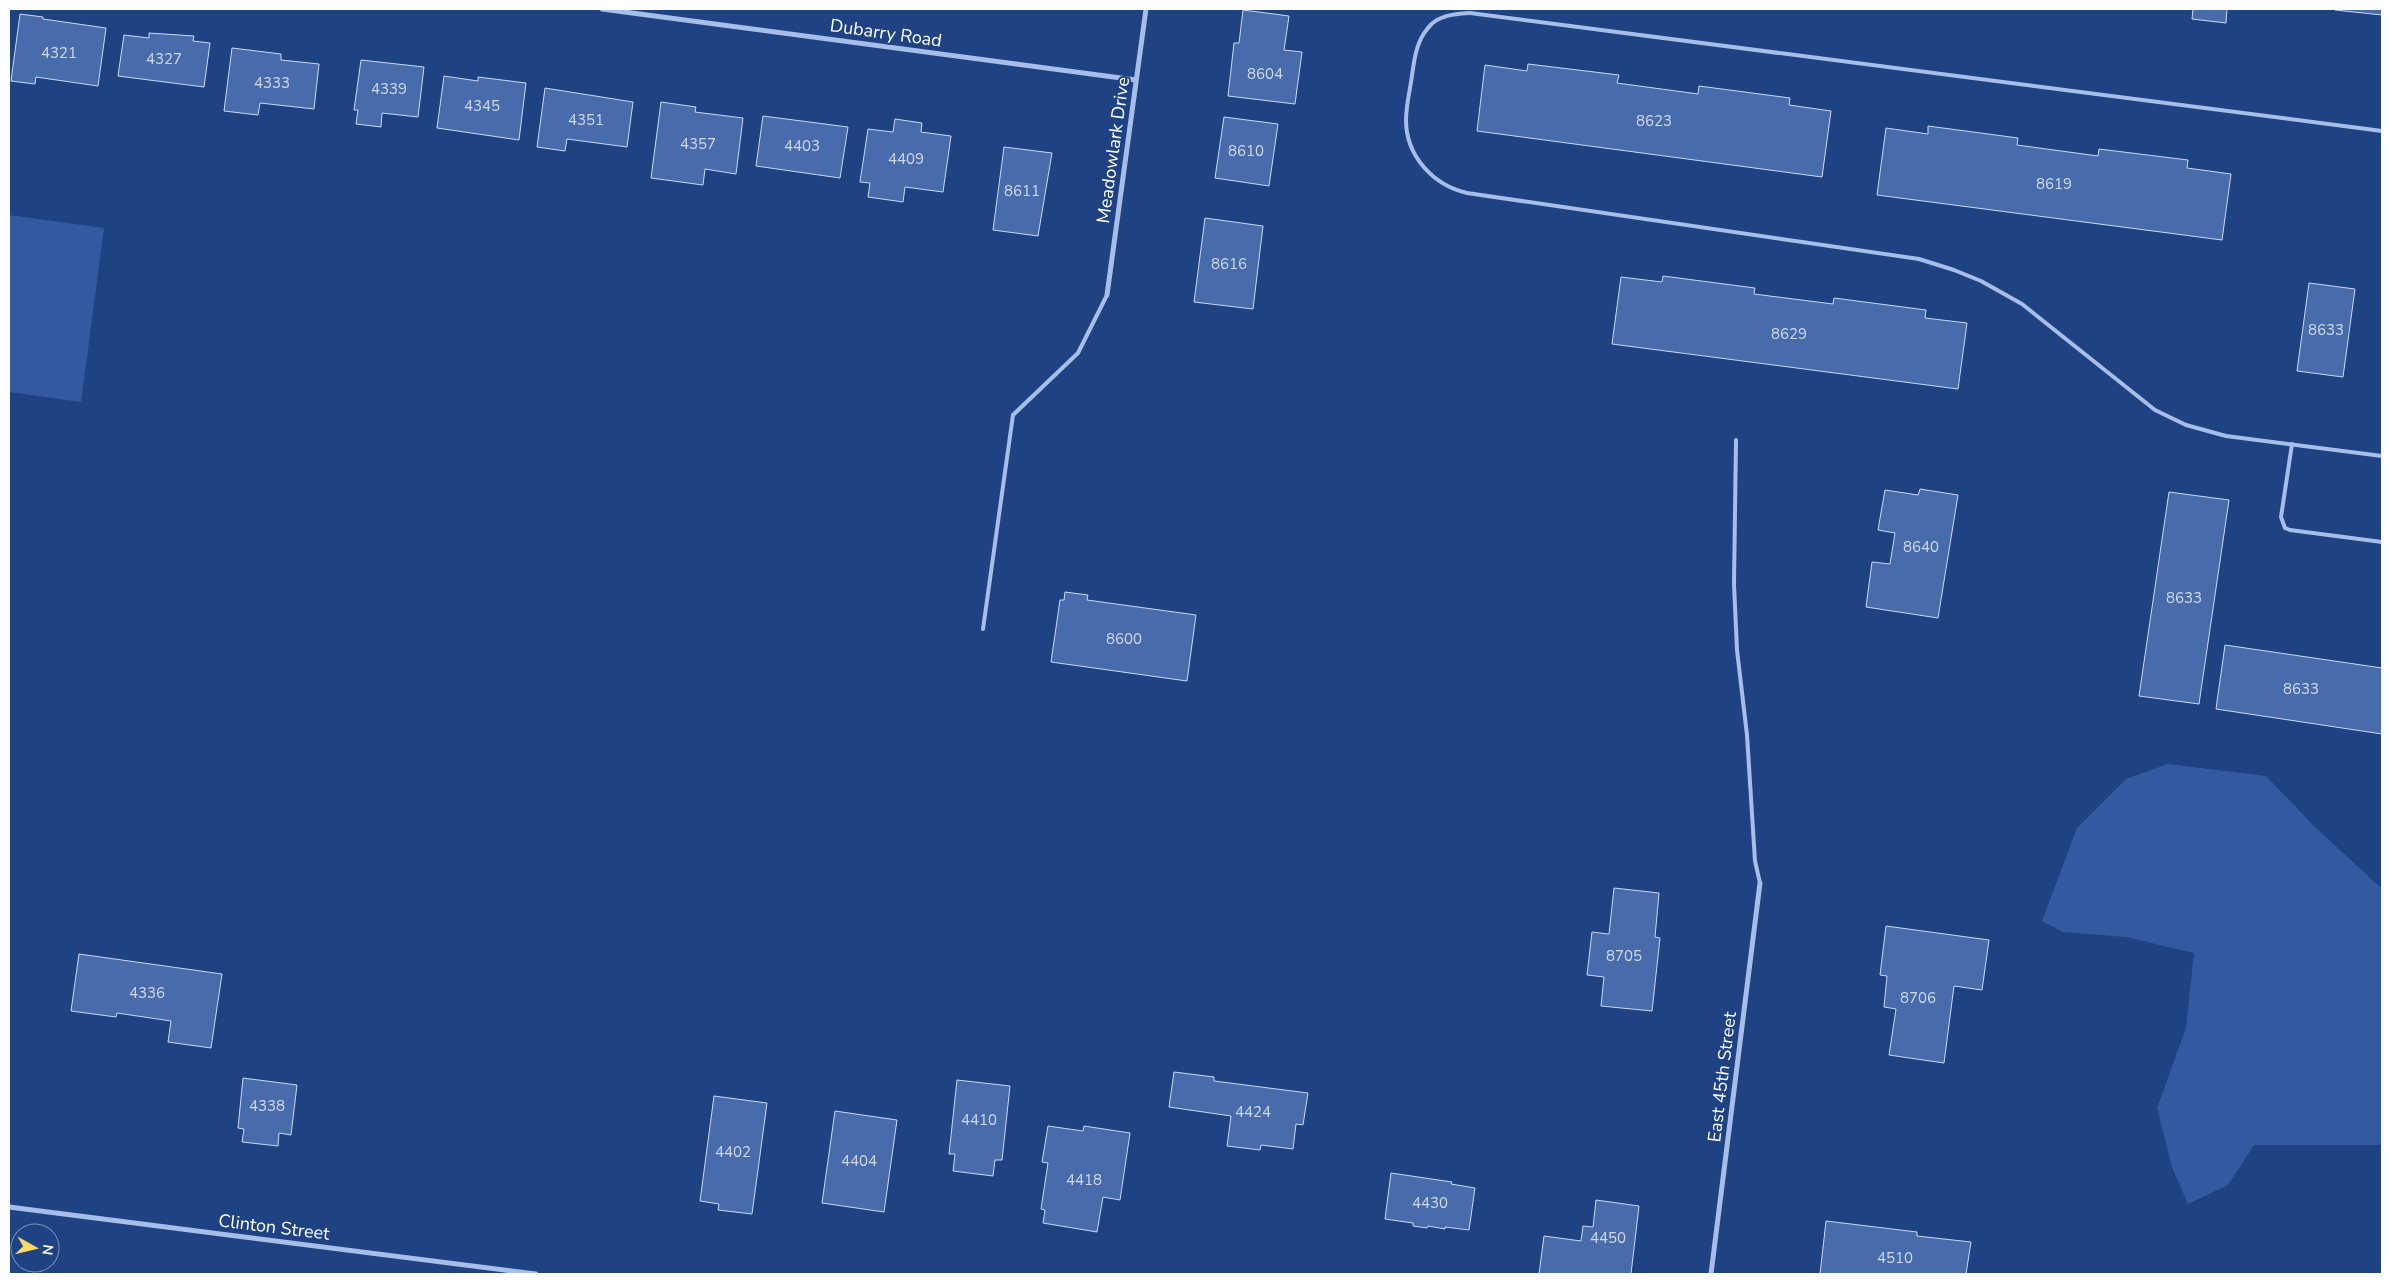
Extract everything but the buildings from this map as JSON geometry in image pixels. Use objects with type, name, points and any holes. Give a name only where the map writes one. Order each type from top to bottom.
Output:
[{"type":"street","name":"Dubarry Road","points":[[602,9],[1136,80]]},
{"type":"street","name":"Meadowlark Drive","points":[[1106,294],[1146,9]]},
{"type":"street","name":"East 45th Street","points":[[1711,1274],[1760,883]]},
{"type":"street","name":"Clinton Street","points":[[9,1208],[536,1274]]},
{"type":"lane","points":[[2382,131],[1470,13],[1453,14],[1434,22],[1428,28],[1416,51],[1406,118],[1406,130],[1410,145],[1424,168],[1446,185],[1467,192],[1895,254],[1954,270],[1981,281],[2022,304],[2139,398],[2167,417],[2210,432],[2382,456]]},
{"type":"lane","points":[[983,629],[1013,415],[1078,353],[1106,294]]},
{"type":"lane","points":[[1736,440],[1734,584],[1737,650],[1747,735],[1755,861],[1760,883]]},
{"type":"lane","points":[[2292,444],[2281,518],[2285,528],[2382,542]]},
{"type":"shaded area","points":[[9,215],[104,228],[81,402],[9,392]]},
{"type":"shaded area","points":[[2168,764],[2266,776],[2313,825],[2382,889],[2382,1145],[2254,1145],[2228,1185],[2188,1204],[2172,1167],[2157,1108],[2186,1028],[2194,953],[2126,937],[2063,932],[2042,921],[2077,828],[2126,779]]}]
